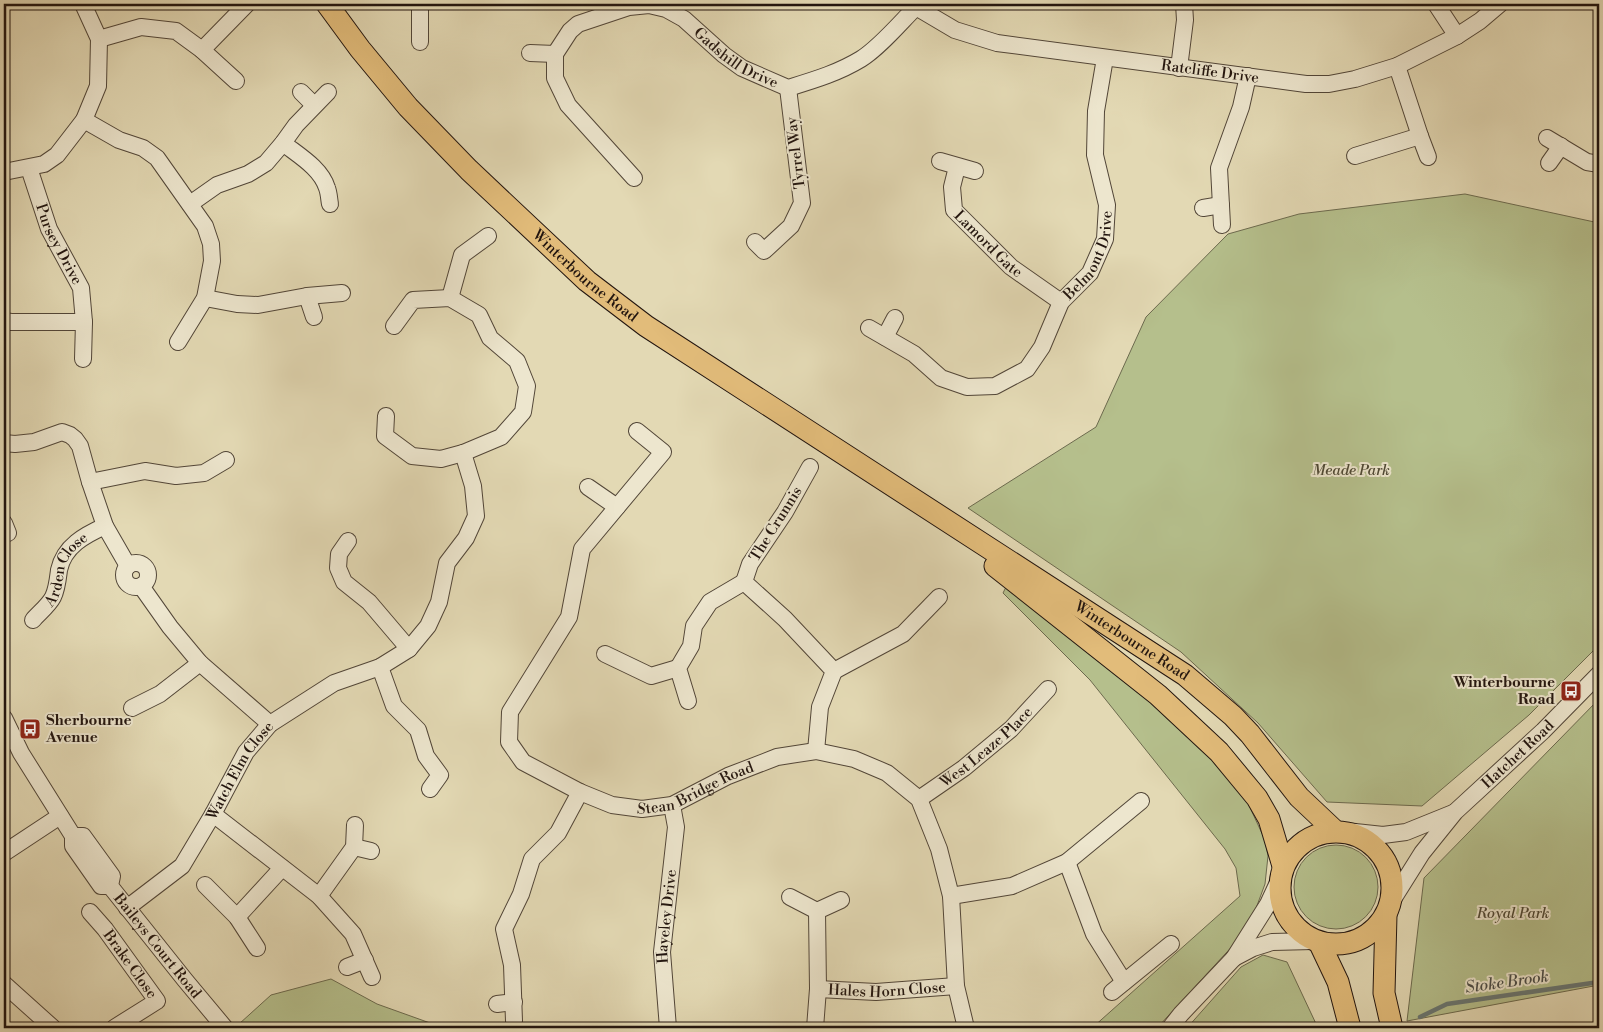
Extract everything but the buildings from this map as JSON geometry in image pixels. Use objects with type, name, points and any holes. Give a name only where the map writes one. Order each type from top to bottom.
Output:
[{"type":"main road","name":"Winterbourne Road","points":[[327,4],[360,49],[413,113],[469,170],[587,280],[646,326],[1185,675],[1233,716],[1250,734],[1298,797],[1340,831]]},
{"type":"main road","name":"Winterbourne Road","points":[[897,488],[1158,696],[1219,752],[1257,798],[1269,819],[1282,871]]},
{"type":"main road","points":[[1388,909],[1368,934],[1346,944],[1329,944],[1316,941],[1302,933],[1289,919],[1282,905],[1279,887],[1282,871],[1296,847],[1318,833],[1340,831],[1361,836],[1382,854],[1391,873],[1393,893],[1388,909],[1384,993],[1392,1028]]},
{"type":"main road","points":[[1316,941],[1338,982],[1350,1028]]},
{"type":"street","points":[[4,172],[44,164],[57,155],[84,120],[98,86],[99,39],[83,4]]},
{"type":"street","points":[[202,50],[247,4]]},
{"type":"street","points":[[420,4],[420,42]]},
{"type":"street","points":[[1179,68],[1185,20],[1184,4]]},
{"type":"street","points":[[1436,4],[1457,36]]},
{"type":"street","name":"Ratcliffe Drive","points":[[913,6],[955,30],[997,43],[1306,84],[1329,84],[1398,66],[1457,36],[1480,21],[1500,4]]},
{"type":"street","name":"Gadshill Drive","points":[[555,54],[570,31],[578,24],[629,7],[649,5],[666,9],[684,19],[742,68],[788,88],[831,75],[862,58],[891,32],[913,6]]},
{"type":"street","points":[[99,39],[141,27],[176,31],[202,50],[236,81]]},
{"type":"street","points":[[530,52],[555,54],[555,78],[568,105],[631,169]]},
{"type":"street","name":"Belmont Drive","points":[[869,328],[914,354],[941,378],[966,387],[995,386],[1027,369],[1042,347],[1061,302],[1090,273],[1105,239],[1107,205],[1095,155],[1096,111],[1105,58]]},
{"type":"street","points":[[1398,66],[1428,157]]},
{"type":"street","points":[[1222,225],[1219,168],[1241,107],[1248,76]]},
{"type":"street","name":"Tyrrel Way","points":[[755,242],[764,251],[791,226],[802,203],[788,88]]},
{"type":"street","points":[[301,92],[314,105]]},
{"type":"street","points":[[190,204],[218,185],[257,170],[283,143],[314,105],[328,92]]},
{"type":"street","points":[[84,120],[119,140],[143,148],[157,158],[205,226],[212,244],[212,262],[205,298],[178,342]]},
{"type":"street","points":[[1355,156],[1420,136]]},
{"type":"street","points":[[1549,163],[1554,142],[1587,162],[1599,164]]},
{"type":"street","points":[[283,143],[321,176],[334,184],[330,204]]},
{"type":"street","points":[[940,161],[975,171]]},
{"type":"street","name":"Lamord Gate","points":[[957,166],[952,187],[954,210],[1011,267],[1061,302]]},
{"type":"street","name":"Pursey Drive","points":[[29,168],[49,229],[81,288],[84,322],[83,359]]},
{"type":"street","points":[[1203,208],[1221,205]]},
{"type":"street","points":[[450,298],[462,255],[488,236]]},
{"type":"street","points":[[205,298],[237,304],[258,305],[307,296],[342,293]]},
{"type":"street","points":[[307,296],[314,317]]},
{"type":"street","points":[[386,416],[385,436],[412,456],[441,459],[463,453],[501,437],[523,412],[527,386],[517,361],[490,338],[480,314],[450,298],[413,300],[394,326]]},
{"type":"street","points":[[885,337],[895,318]]},
{"type":"street","points":[[4,321],[84,322]]},
{"type":"street","name":"Stean Bridge Road","points":[[637,431],[663,452],[582,549],[569,618],[510,712],[510,742],[523,762],[580,792],[612,805],[642,809],[672,805],[728,776],[777,757],[816,751],[854,759],[887,773],[919,799],[939,848],[950,896],[956,986],[966,1028]]},
{"type":"street","name":"Arden Close","points":[[4,443],[34,442],[62,432],[70,435],[80,446],[105,526],[128,566],[135,563],[140,564],[148,572],[147,580],[141,586],[170,627],[200,663],[270,724]]},
{"type":"street","name":"Watch Elm Close","points":[[127,908],[182,866],[213,814],[246,752],[270,724],[334,683],[380,667],[409,649],[428,626],[439,602],[447,563],[466,538],[476,516],[473,486],[463,453]]},
{"type":"street","points":[[90,482],[145,471],[206,480],[226,460]]},
{"type":"street","name":"The Crunnis","points":[[744,582],[750,564],[785,512],[810,467]]},
{"type":"street","points":[[588,487],[618,507]]},
{"type":"street","name":"Arden Close","points":[[33,620],[53,597],[65,553],[95,530],[105,526]]},
{"type":"street","points":[[348,541],[339,554],[338,561],[338,568],[344,582],[369,602],[409,649]]},
{"type":"street","points":[[605,654],[651,676],[678,668],[691,646],[694,626],[710,602],[744,582],[786,619],[834,671]]},
{"type":"street","points":[[816,751],[820,706],[834,671],[903,634],[938,597]]},
{"type":"street","points":[[132,708],[160,694],[200,663]]},
{"type":"street","points":[[380,667],[394,706],[418,730],[426,756],[447,776],[430,789]]},
{"type":"street","points":[[678,668],[688,701]]},
{"type":"street","name":"Hatchet Road","points":[[1388,909],[1422,854],[1455,812],[1538,736],[1599,674]]},
{"type":"street","name":"West Leaze Place","points":[[919,799],[964,768],[1011,729],[1048,689]]},
{"type":"street","name":"Baileys Court Road","points":[[4,718],[21,753],[73,836],[73,846],[101,886],[110,886],[225,1028]]},
{"type":"street","points":[[514,1021],[512,965],[504,929],[522,894],[532,859],[558,833],[580,792]]},
{"type":"street","points":[[950,896],[1012,886],[1067,862],[1141,801]]},
{"type":"street","name":"Hayeley Drive","points":[[668,1028],[662,952],[676,827],[672,805]]},
{"type":"street","name":"Hatchet Road","points":[[1340,831],[1383,835],[1406,832],[1455,812]]},
{"type":"street","points":[[213,814],[319,896],[352,934],[372,977]]},
{"type":"street","points":[[4,853],[60,816]]},
{"type":"street","points":[[319,896],[362,849],[355,825]]},
{"type":"street","points":[[1067,862],[1094,934],[1118,987],[1171,944]]},
{"type":"street","points":[[237,917],[282,868]]},
{"type":"street","points":[[1170,1028],[1234,958],[1268,904],[1282,871]]},
{"type":"street","points":[[206,884],[237,917],[257,948]]},
{"type":"street","points":[[790,897],[817,911],[841,900]]},
{"type":"street","name":"Hales Horn Close","points":[[815,1028],[818,989],[817,911]]},
{"type":"street","name":"Brake Close","points":[[90,912],[105,929],[157,1001],[114,1028]]},
{"type":"street","points":[[1234,958],[1253,948],[1272,942],[1316,941]]},
{"type":"street","points":[[347,968],[364,960]]},
{"type":"street","points":[[4,984],[53,1028]]},
{"type":"street","name":"Hales Horn Close","points":[[818,989],[876,992],[956,986]]},
{"type":"street","points":[[497,1004],[514,1002]]},
{"type":"green space","name":"Meade Park","points":[[1465,194],[1599,223],[1599,645],[1529,715],[1422,806],[1327,802],[1258,723],[1181,652],[968,508],[1096,427],[1146,317],[1228,234],[1299,214]]},
{"type":"green space","points":[[1006,587],[1150,700],[1193,739],[1225,773],[1247,801],[1265,840],[1268,856],[1265,884],[1255,911],[1238,940],[1157,1028],[1092,1028],[1240,896],[1236,868],[1225,849],[1090,680],[1003,593]]},
{"type":"green space","name":"Royal Park","points":[[1599,699],[1599,985],[1407,1021],[1424,878]]},
{"type":"green space","points":[[1336,845],[1359,852],[1371,864],[1378,887],[1371,910],[1359,922],[1336,929],[1313,922],[1301,910],[1294,887],[1301,864],[1313,852]]},
{"type":"green space","points":[[1263,955],[1287,962],[1318,1028],[1187,1028],[1241,967]]},
{"type":"green space","points":[[331,979],[377,1004],[444,1028],[242,1028],[239,1024],[271,995]]},
{"type":"waterway","name":"Stoke Brook","points":[[1420,1017],[1447,1004],[1599,982]]},
{"type":"place","name":"Winterbourne Road","points":[[1571,691]]},
{"type":"place","name":"Sherbourne Avenue","points":[[30,729]]}]
